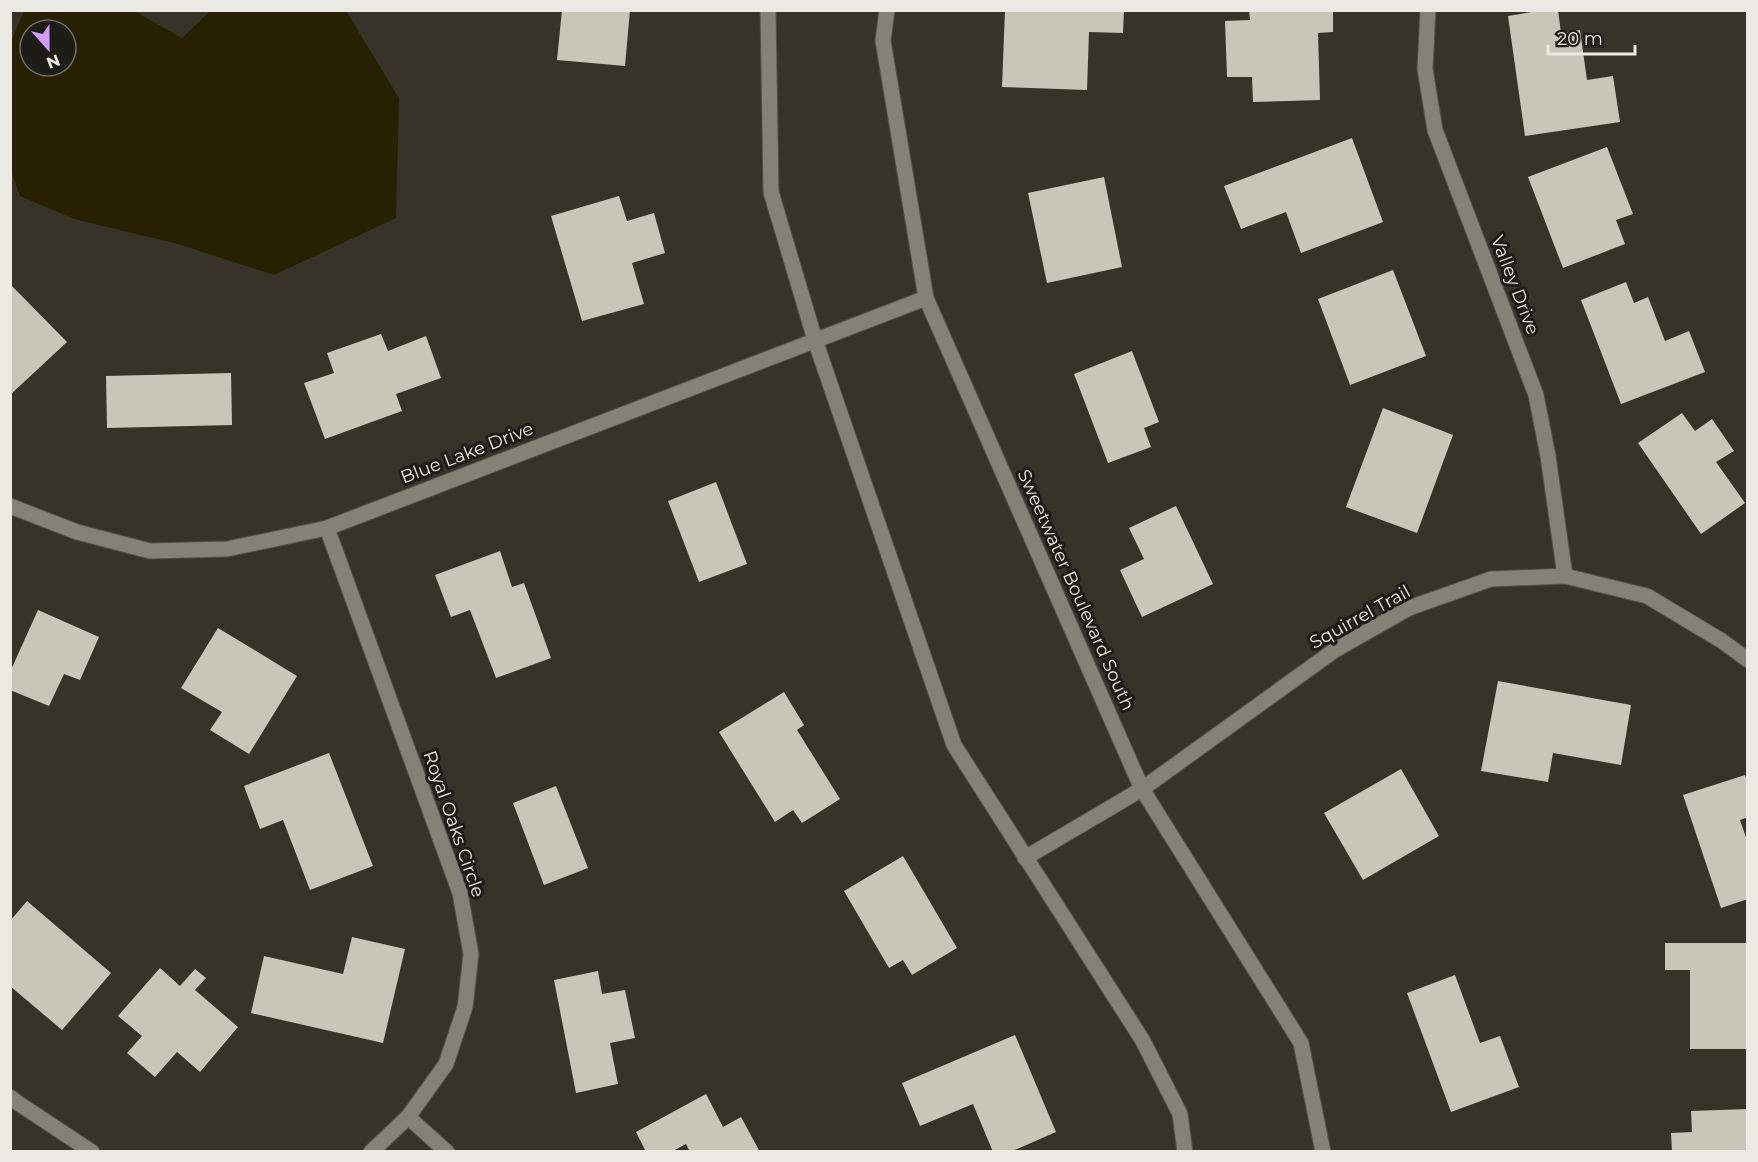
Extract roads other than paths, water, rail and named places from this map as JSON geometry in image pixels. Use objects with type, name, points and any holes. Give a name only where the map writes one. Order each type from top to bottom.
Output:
[{"type":"street","points":[[768,10],[771,192],[815,340],[954,745],[1143,1041],[1180,1114],[1185,1152]]},
{"type":"street","name":"Sweetwater Boulevard South","points":[[887,10],[883,41],[926,298],[1142,789],[1301,1043],[1323,1152]]},
{"type":"street","name":"Valley Drive","points":[[1428,10],[1425,69],[1436,130],[1536,395],[1548,456],[1565,576]]},
{"type":"street","name":"Blue Lake Drive","points":[[10,506],[77,532],[150,551],[227,549],[327,528],[926,298]]},
{"type":"street","name":"Royal Oaks Circle","points":[[327,528],[460,893],[471,954],[465,1008],[446,1064],[408,1117],[371,1152]]},
{"type":"street","name":"Squirrel Trail","points":[[1025,858],[1142,789],[1335,650],[1409,608],[1491,579],[1565,576],[1647,596],[1722,641],[1748,660]]},
{"type":"street","points":[[10,1097],[92,1152]]},
{"type":"street","points":[[408,1117],[447,1152]]}]
